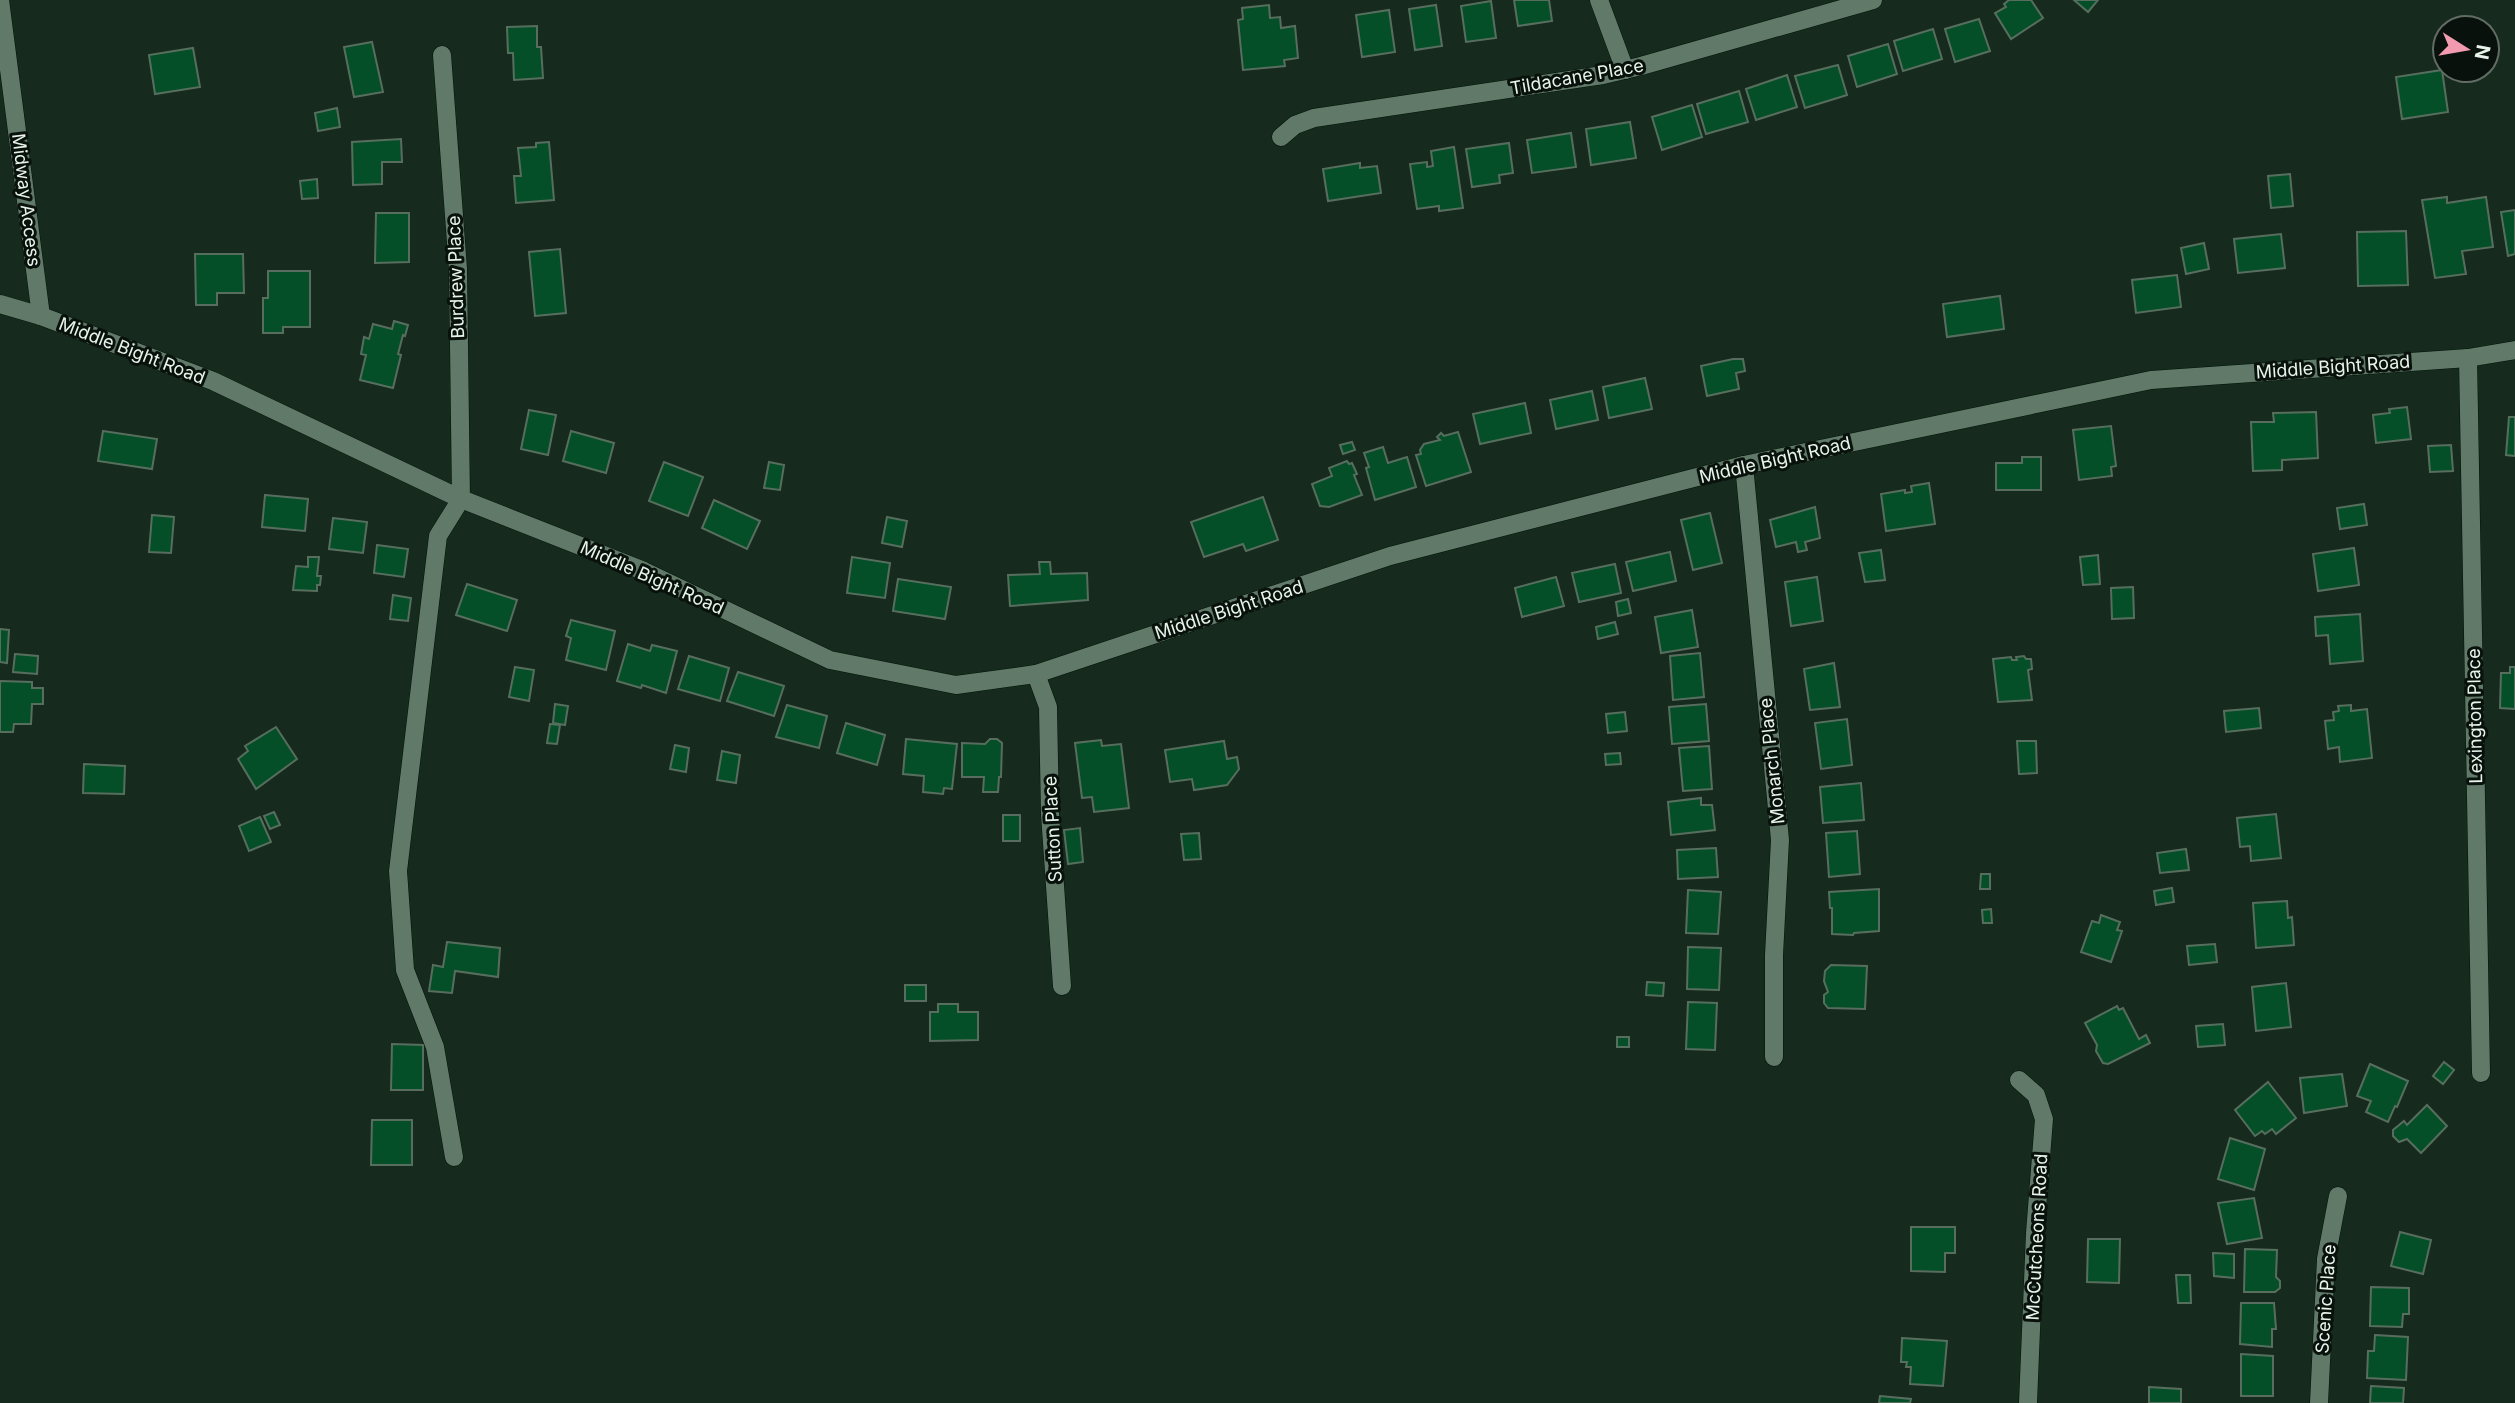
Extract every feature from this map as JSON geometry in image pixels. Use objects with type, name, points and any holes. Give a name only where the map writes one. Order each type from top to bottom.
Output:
[{"type":"street","name":"Midway Access","points":[[0,0],[41,316]]},
{"type":"street","points":[[1599,0],[1625,70]]},
{"type":"street","name":"Tildacane Place","points":[[1281,137],[1294,125],[1314,118],[1625,70],[1873,0]]},
{"type":"street","name":"Burdrew Place","points":[[442,55],[458,269],[461,499]]},
{"type":"street","name":"Middle Bight Road","points":[[0,304],[41,316],[212,381],[461,499],[644,571],[830,660],[956,685],[1036,674],[1390,556],[1744,465],[2151,380],[2468,358],[2515,350]]},
{"type":"street","name":"Lexington Place","points":[[2468,358],[2481,1073]]},
{"type":"street","name":"Monarch Place","points":[[1744,465],[1780,840],[1774,955],[1774,1058]]},
{"type":"street","points":[[454,1157],[435,1047],[405,970],[398,871],[438,537],[461,499]]},
{"type":"street","name":"Sutton Place","points":[[1036,674],[1048,707],[1051,814],[1062,986]]},
{"type":"street","name":"McCutcheons Road","points":[[2020,1080],[2036,1095],[2044,1119],[2035,1233],[2028,1403]]},
{"type":"street","name":"Scenic Place","points":[[2319,1403],[2326,1259],[2338,1196]]},
{"type":"building","points":[[1514,0],[1549,0],[1552,21],[1518,26]]},
{"type":"building","points":[[2009,0],[2031,0],[2043,18],[2011,39],[1995,13],[2006,7],[2004,4]]},
{"type":"building","points":[[2074,0],[2098,0],[2088,12]]},
{"type":"building","points":[[1491,1],[1496,38],[1466,42],[1461,6]]},
{"type":"building","points":[[1269,5],[1270,18],[1280,17],[1281,28],[1295,26],[1298,58],[1284,60],[1285,66],[1243,70],[1238,20],[1243,19],[1242,8]]},
{"type":"building","points":[[1436,5],[1442,46],[1415,50],[1409,9]]},
{"type":"building","points":[[1389,10],[1395,52],[1362,57],[1356,15]]},
{"type":"building","points":[[1979,19],[1990,51],[1955,62],[1945,29]]},
{"type":"building","points":[[537,26],[537,47],[541,47],[543,78],[514,80],[513,53],[508,53],[507,27]]},
{"type":"building","points":[[1933,29],[1942,59],[1903,71],[1894,41]]},
{"type":"building","points":[[372,42],[383,92],[354,97],[344,47]]},
{"type":"building","points":[[1888,44],[1897,74],[1857,87],[1848,56]]},
{"type":"building","points":[[193,48],[200,87],[155,94],[149,55]]},
{"type":"building","points":[[1838,65],[1847,95],[1805,108],[1795,76]]},
{"type":"building","points":[[2431,72],[2431,84],[2444,84],[2448,112],[2402,119],[2396,77]]},
{"type":"building","points":[[1787,75],[1797,107],[1756,120],[1746,89]]},
{"type":"building","points":[[1739,91],[1748,122],[1706,134],[1697,104]]},
{"type":"building","points":[[1692,105],[1702,137],[1662,150],[1652,117]]},
{"type":"building","points":[[337,108],[340,127],[318,131],[315,113]]},
{"type":"building","points":[[1630,122],[1636,158],[1591,165],[1586,129]]},
{"type":"building","points":[[1571,133],[1576,167],[1532,173],[1527,140]]},
{"type":"building","points":[[401,139],[402,162],[382,162],[382,184],[353,185],[352,142]]},
{"type":"building","points":[[549,142],[554,200],[516,203],[514,176],[521,176],[518,148],[536,147],[536,143]]},
{"type":"building","points":[[1509,143],[1513,173],[1499,175],[1500,183],[1472,187],[1466,149]]},
{"type":"building","points":[[1454,147],[1463,208],[1439,211],[1439,206],[1417,209],[1410,164],[1427,162],[1427,167],[1433,166],[1431,151]]},
{"type":"building","points":[[1360,163],[1360,168],[1377,166],[1381,193],[1328,201],[1323,169]]},
{"type":"building","points":[[2290,174],[2293,206],[2271,208],[2268,176]]},
{"type":"building","points":[[317,179],[318,198],[302,199],[300,181]]},
{"type":"building","points":[[2447,197],[2447,203],[2486,197],[2493,247],[2462,251],[2466,274],[2435,278],[2422,200]]},
{"type":"building","points":[[2515,210],[2515,254],[2508,256],[2501,212]]},
{"type":"building","points":[[376,213],[409,213],[409,262],[375,263]]},
{"type":"building","points":[[2406,231],[2408,285],[2358,286],[2357,232]]},
{"type":"building","points":[[2281,234],[2285,268],[2238,273],[2234,239]]},
{"type":"building","points":[[2204,243],[2209,269],[2186,274],[2181,248]]},
{"type":"building","points":[[560,249],[566,313],[535,316],[529,252]]},
{"type":"building","points":[[195,254],[243,254],[244,293],[217,293],[217,305],[196,305]]},
{"type":"building","points":[[268,271],[310,271],[310,327],[283,327],[283,333],[263,333],[263,298],[268,298]]},
{"type":"building","points":[[2177,275],[2181,307],[2136,313],[2132,280]]},
{"type":"building","points":[[2000,296],[2004,329],[1947,337],[1943,304]]},
{"type":"building","points":[[394,321],[408,325],[398,354],[401,355],[393,388],[360,380],[366,355],[361,354],[364,337],[369,339],[373,324],[392,329]]},
{"type":"building","points":[[1743,359],[1745,371],[1736,373],[1739,389],[1707,396],[1701,366]]},
{"type":"building","points":[[1645,378],[1652,409],[1609,418],[1603,387]]},
{"type":"building","points":[[1592,391],[1598,420],[1556,429],[1550,400]]},
{"type":"building","points":[[1525,403],[1531,433],[1480,444],[1473,414]]},
{"type":"building","points":[[2407,407],[2411,439],[2376,443],[2373,415],[2390,413],[2389,409]]},
{"type":"building","points":[[529,410],[556,415],[548,455],[521,449]]},
{"type":"building","points":[[2316,412],[2318,458],[2282,460],[2282,470],[2253,471],[2251,422],[2274,422],[2273,413]]},
{"type":"building","points":[[2509,417],[2515,417],[2515,456],[2506,455]]},
{"type":"building","points":[[2111,426],[2116,466],[2111,467],[2112,476],[2079,480],[2073,430]]},
{"type":"building","points":[[103,431],[157,439],[152,469],[98,461]]},
{"type":"building","points":[[571,431],[614,443],[606,473],[563,461]]},
{"type":"building","points":[[1458,432],[1471,472],[1426,486],[1416,455],[1421,454],[1420,450],[1424,444],[1440,440],[1437,437],[1441,433],[1444,436]]},
{"type":"building","points":[[1352,442],[1355,450],[1343,454],[1340,445]]},
{"type":"building","points":[[2451,445],[2453,471],[2430,472],[2428,446]]},
{"type":"building","points":[[1383,447],[1388,463],[1407,457],[1416,487],[1375,500],[1364,453]]},
{"type":"building","points":[[2022,457],[2041,457],[2041,490],[1996,490],[1996,463],[2022,463]]},
{"type":"building","points":[[1347,461],[1352,463],[1357,474],[1354,475],[1362,495],[1329,507],[1320,506],[1312,484],[1332,476],[1329,468]]},
{"type":"building","points":[[664,462],[703,477],[688,516],[649,501]]},
{"type":"building","points":[[769,462],[784,465],[780,490],[764,488]]},
{"type":"building","points":[[1929,483],[1935,524],[1886,531],[1881,494],[1905,490],[1905,493],[1912,492],[1911,486]]},
{"type":"building","points":[[265,495],[308,499],[305,531],[262,527]]},
{"type":"building","points":[[1263,497],[1278,540],[1246,551],[1243,544],[1204,557],[1191,522]]},
{"type":"building","points":[[714,500],[760,521],[747,549],[702,528]]},
{"type":"building","points":[[2364,504],[2367,525],[2340,529],[2337,508]]},
{"type":"building","points":[[1815,507],[1820,538],[1805,542],[1807,550],[1798,552],[1796,542],[1776,547],[1770,520]]},
{"type":"building","points":[[1710,513],[1722,563],[1693,570],[1681,520]]},
{"type":"building","points":[[152,515],[174,517],[171,553],[149,552]]},
{"type":"building","points":[[887,517],[907,521],[902,547],[882,543]]},
{"type":"building","points":[[333,518],[367,522],[363,553],[329,549]]},
{"type":"building","points":[[377,545],[408,549],[404,577],[374,573]]},
{"type":"building","points":[[2354,548],[2359,585],[2318,591],[2313,554]]},
{"type":"building","points":[[1881,550],[1885,580],[1865,582],[1859,553]]},
{"type":"building","points":[[1670,552],[1676,581],[1633,591],[1626,562]]},
{"type":"building","points":[[2098,555],[2100,584],[2083,585],[2080,557]]},
{"type":"building","points":[[308,557],[319,557],[317,576],[321,576],[320,585],[317,585],[317,591],[293,590],[296,566],[308,567]]},
{"type":"building","points":[[852,557],[890,563],[885,598],[847,593]]},
{"type":"building","points":[[1039,562],[1050,562],[1051,574],[1087,573],[1088,600],[1010,606],[1008,575],[1040,574]]},
{"type":"building","points":[[1615,564],[1621,593],[1579,602],[1572,573]]},
{"type":"building","points":[[1556,577],[1564,606],[1522,617],[1515,588]]},
{"type":"building","points":[[1817,577],[1823,621],[1791,626],[1785,582]]},
{"type":"building","points":[[898,579],[951,587],[945,619],[893,611]]},
{"type":"building","points":[[467,584],[517,600],[507,631],[456,615]]},
{"type":"building","points":[[2133,587],[2134,618],[2112,619],[2111,588]]},
{"type":"building","points":[[393,595],[411,598],[408,621],[390,619]]},
{"type":"building","points":[[1628,599],[1631,613],[1618,616],[1616,602]]},
{"type":"building","points":[[1692,610],[1698,647],[1661,653],[1655,617]]},
{"type":"building","points":[[2360,614],[2363,661],[2330,664],[2328,635],[2316,636],[2315,617]]},
{"type":"building","points":[[571,620],[615,631],[606,670],[566,660],[571,638],[566,636]]},
{"type":"building","points":[[1615,622],[1618,634],[1598,639],[1596,627]]},
{"type":"building","points":[[0,629],[9,630],[7,663],[0,662]]},
{"type":"building","points":[[628,644],[650,651],[652,645],[677,651],[666,693],[617,681]]},
{"type":"building","points":[[1700,653],[1704,697],[1673,700],[1670,656]]},
{"type":"building","points":[[15,654],[38,656],[37,674],[13,672]]},
{"type":"building","points":[[689,656],[729,668],[720,701],[678,689]]},
{"type":"building","points":[[2011,657],[2012,660],[2017,660],[2016,657],[2031,659],[2032,669],[2028,670],[2032,700],[1998,702],[1993,659]]},
{"type":"building","points":[[1834,663],[1840,707],[1810,710],[1804,669]]},
{"type":"building","points":[[515,667],[534,670],[529,701],[509,697]]},
{"type":"building","points":[[2510,667],[2515,667],[2515,709],[2500,708],[2501,673],[2510,673]]},
{"type":"building","points":[[738,672],[784,686],[774,716],[727,701]]},
{"type":"building","points":[[0,681],[32,682],[32,688],[43,688],[43,704],[32,704],[31,724],[14,724],[13,732],[0,732]]},
{"type":"building","points":[[555,704],[568,706],[565,725],[553,723]]},
{"type":"building","points":[[1706,704],[1709,741],[1672,744],[1669,707]]},
{"type":"building","points":[[787,705],[827,716],[819,748],[776,737]]},
{"type":"building","points":[[2351,705],[2351,711],[2367,709],[2372,758],[2340,762],[2339,747],[2328,749],[2325,721],[2334,720],[2333,712],[2339,711],[2338,706]]},
{"type":"building","points":[[2259,708],[2261,728],[2226,732],[2224,711]]},
{"type":"building","points":[[1625,712],[1627,731],[1608,733],[1606,714]]},
{"type":"building","points":[[1847,719],[1852,765],[1821,769],[1815,723]]},
{"type":"building","points":[[846,723],[885,735],[877,765],[837,753]]},
{"type":"building","points":[[550,724],[560,725],[557,744],[547,743]]},
{"type":"building","points":[[276,727],[297,759],[256,789],[238,759],[248,751],[245,746]]},
{"type":"building","points":[[906,739],[957,744],[952,789],[944,788],[943,794],[923,792],[924,776],[903,774]]},
{"type":"building","points":[[990,739],[997,739],[1002,743],[998,792],[983,792],[984,777],[962,777],[962,743],[985,744]]},
{"type":"building","points":[[1101,740],[1102,746],[1121,744],[1129,808],[1094,812],[1092,797],[1082,798],[1075,743]]},
{"type":"building","points":[[1224,741],[1227,759],[1237,757],[1239,769],[1227,785],[1194,790],[1192,779],[1170,782],[1165,750]]},
{"type":"building","points":[[2017,741],[2036,741],[2037,773],[2019,774]]},
{"type":"building","points":[[675,745],[689,748],[686,772],[670,769]]},
{"type":"building","points":[[1709,746],[1712,789],[1683,791],[1679,748]]},
{"type":"building","points":[[722,751],[740,755],[736,783],[717,780]]},
{"type":"building","points":[[1620,753],[1621,764],[1606,765],[1605,754]]},
{"type":"building","points":[[84,764],[125,766],[124,794],[83,793]]},
{"type":"building","points":[[1861,783],[1864,820],[1823,823],[1820,787]]},
{"type":"building","points":[[1701,798],[1701,805],[1712,805],[1715,830],[1671,835],[1668,802]]},
{"type":"building","points":[[274,812],[280,825],[270,829],[264,816]]},
{"type":"building","points":[[2276,814],[2281,858],[2251,861],[2250,846],[2240,847],[2237,818]]},
{"type":"building","points":[[1003,815],[1020,815],[1020,841],[1003,841]]},
{"type":"building","points":[[260,817],[271,842],[249,851],[239,826]]},
{"type":"building","points":[[1080,828],[1083,862],[1068,864],[1064,830]]},
{"type":"building","points":[[1857,831],[1860,874],[1829,877],[1826,833]]},
{"type":"building","points":[[1199,833],[1201,859],[1184,860],[1181,834]]},
{"type":"building","points":[[1716,848],[1718,877],[1678,879],[1677,850]]},
{"type":"building","points":[[2186,849],[2189,870],[2160,873],[2157,853]]},
{"type":"building","points":[[1981,874],[1990,874],[1990,889],[1980,889]]},
{"type":"building","points":[[2172,888],[2174,902],[2156,905],[2154,891]]},
{"type":"building","points":[[1879,889],[1879,931],[1853,935],[1832,934],[1829,892]]},
{"type":"building","points":[[1688,890],[1721,892],[1718,934],[1686,933]]},
{"type":"building","points":[[2287,901],[2288,918],[2292,917],[2294,945],[2256,948],[2253,903]]},
{"type":"building","points":[[1991,909],[1992,923],[1983,923],[1982,910]]},
{"type":"building","points":[[2101,915],[2120,922],[2117,930],[2122,931],[2111,962],[2081,952],[2092,921],[2099,923]]},
{"type":"building","points":[[447,942],[500,948],[498,977],[455,971],[452,993],[429,991],[433,965],[443,967]]},
{"type":"building","points":[[2215,944],[2217,962],[2189,965],[2187,946]]},
{"type":"building","points":[[1688,947],[1721,948],[1719,990],[1687,989]]},
{"type":"building","points":[[1831,965],[1867,966],[1865,1009],[1828,1008],[1824,1003],[1824,995],[1828,992],[1824,981],[1825,971]]},
{"type":"building","points":[[1647,982],[1664,983],[1663,996],[1646,995]]},
{"type":"building","points":[[2286,983],[2291,1027],[2256,1031],[2252,987]]},
{"type":"building","points":[[905,985],[926,985],[926,1001],[905,1001]]},
{"type":"building","points":[[1688,1002],[1717,1003],[1715,1050],[1686,1049]]},
{"type":"building","points":[[938,1004],[958,1004],[958,1012],[978,1012],[978,1040],[930,1041],[930,1012],[938,1012]]},
{"type":"building","points":[[2117,1006],[2119,1010],[2123,1008],[2139,1039],[2146,1035],[2150,1043],[2108,1064],[2103,1063],[2085,1023]]},
{"type":"building","points":[[2223,1024],[2225,1045],[2198,1047],[2196,1026]]},
{"type":"building","points":[[1617,1037],[1629,1037],[1629,1047],[1617,1047]]},
{"type":"building","points":[[392,1044],[423,1045],[423,1090],[391,1090]]},
{"type":"building","points":[[2444,1062],[2454,1070],[2443,1084],[2433,1076]]},
{"type":"building","points":[[2370,1064],[2408,1081],[2388,1122],[2366,1112],[2371,1101],[2357,1096]]},
{"type":"building","points":[[2342,1074],[2347,1106],[2304,1113],[2300,1078]]},
{"type":"building","points":[[2268,1082],[2296,1118],[2276,1134],[2272,1129],[2255,1136],[2235,1110]]},
{"type":"building","points":[[2427,1105],[2447,1126],[2421,1153],[2407,1139],[2399,1142],[2393,1136],[2393,1130],[2404,1121],[2407,1125]]},
{"type":"building","points":[[372,1120],[412,1120],[412,1165],[371,1165]]},
{"type":"building","points":[[2230,1138],[2265,1149],[2254,1190],[2218,1179]]},
{"type":"building","points":[[2254,1198],[2262,1238],[2227,1244],[2218,1203]]},
{"type":"building","points":[[1911,1227],[1955,1227],[1955,1253],[1945,1253],[1945,1272],[1911,1271]]},
{"type":"building","points":[[2400,1232],[2431,1240],[2423,1274],[2391,1266]]},
{"type":"building","points":[[2088,1239],[2120,1239],[2119,1283],[2087,1282]]},
{"type":"building","points":[[2245,1249],[2277,1250],[2276,1277],[2280,1281],[2280,1288],[2275,1292],[2244,1292]]},
{"type":"building","points":[[2213,1253],[2234,1254],[2234,1278],[2214,1276]]},
{"type":"building","points":[[2176,1275],[2190,1275],[2191,1303],[2178,1303]]},
{"type":"building","points":[[2371,1287],[2409,1288],[2409,1314],[2403,1314],[2402,1327],[2370,1326]]},
{"type":"building","points":[[2241,1303],[2274,1303],[2276,1329],[2272,1329],[2272,1347],[2240,1344]]},
{"type":"building","points":[[2375,1335],[2408,1337],[2406,1380],[2367,1378],[2368,1351],[2374,1351]]},
{"type":"building","points":[[1902,1338],[1947,1341],[1943,1386],[1910,1384],[1911,1367],[1906,1367],[1907,1362],[1901,1362]]},
{"type":"building","points":[[2241,1354],[2273,1356],[2273,1396],[2241,1396]]},
{"type":"building","points":[[2371,1386],[2404,1388],[2403,1403],[2370,1403]]},
{"type":"building","points":[[2149,1387],[2181,1389],[2181,1403],[2149,1403]]},
{"type":"building","points":[[1880,1396],[1911,1399],[1910,1403],[1879,1403]]}]
